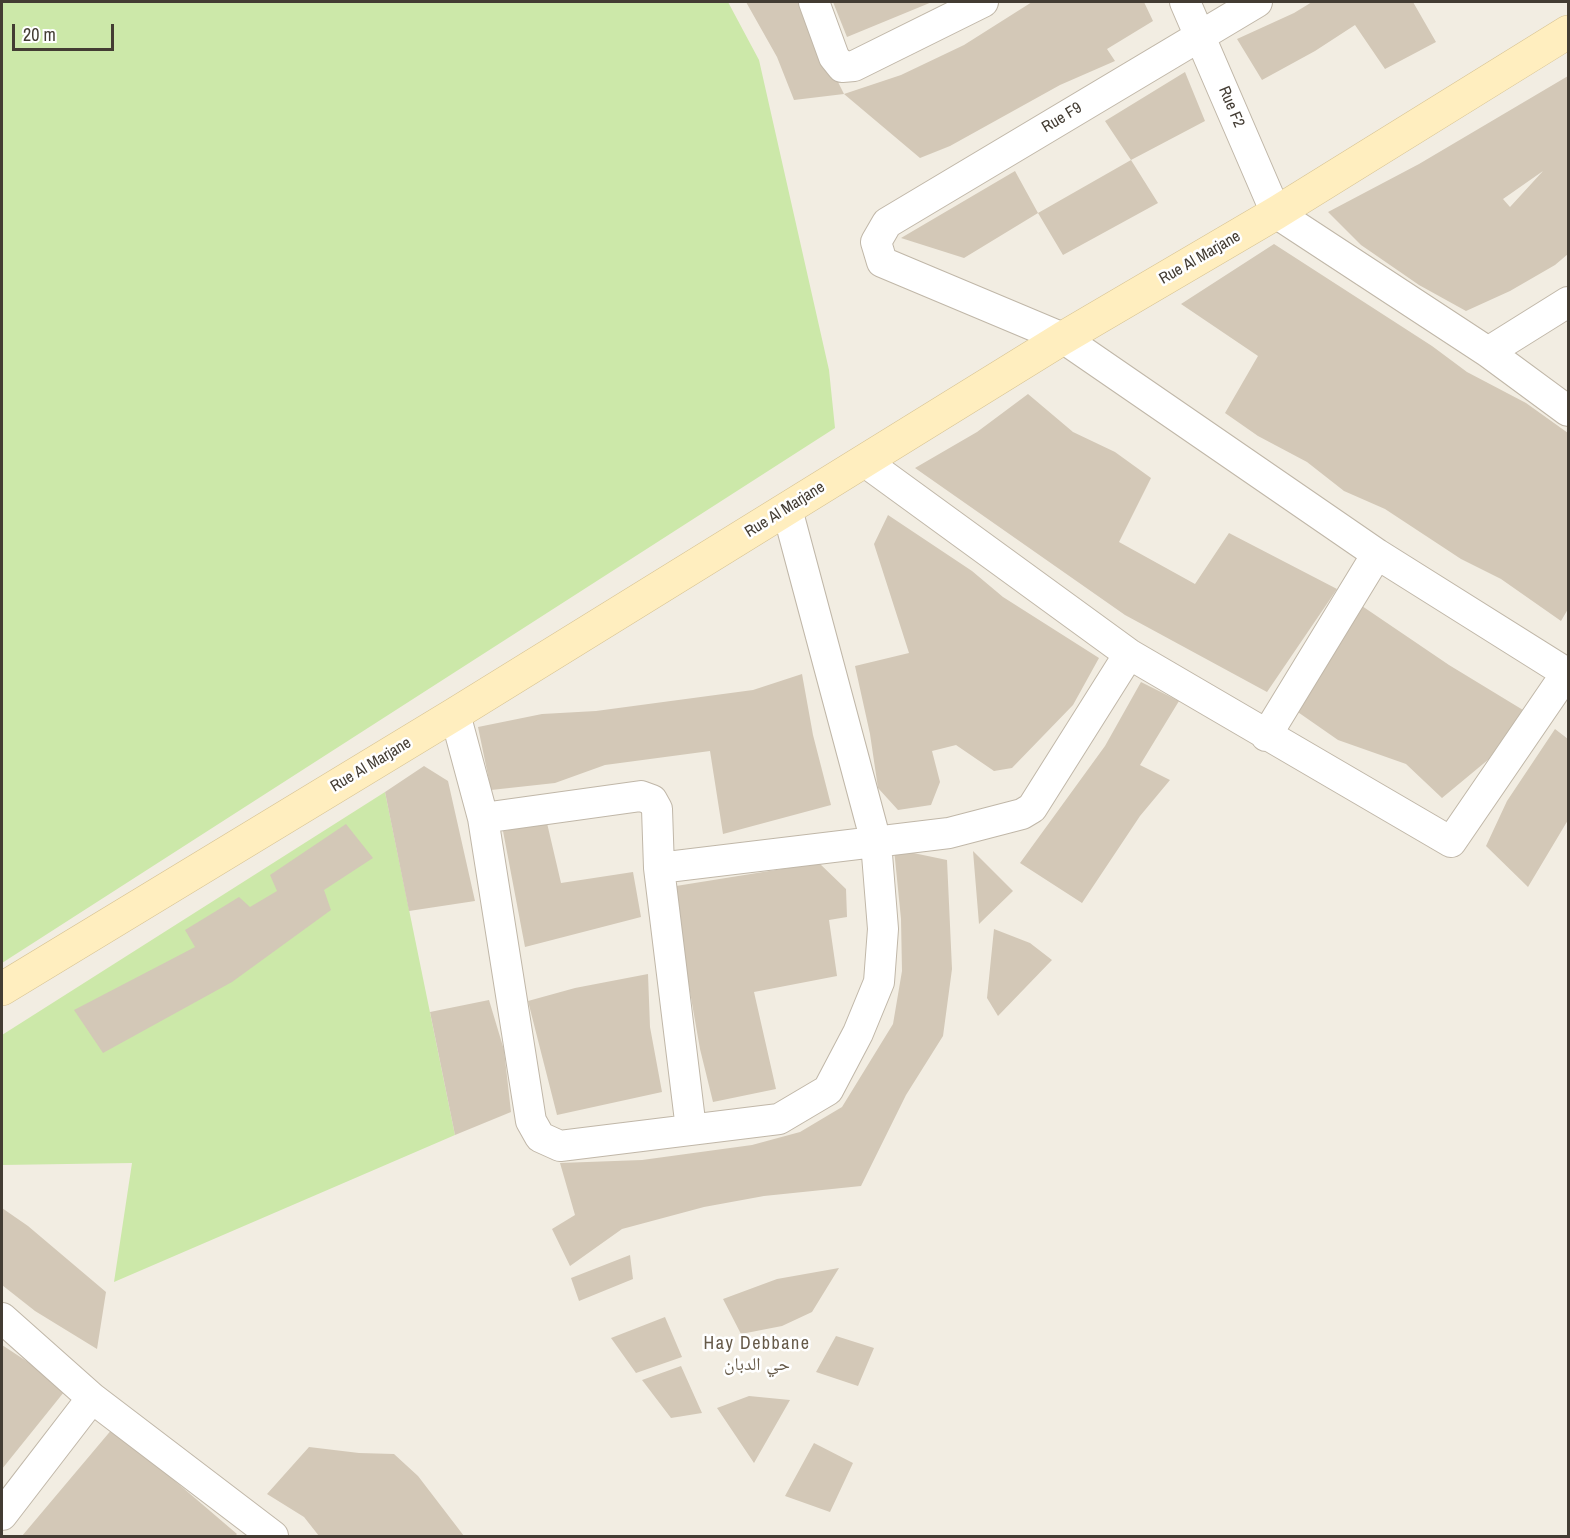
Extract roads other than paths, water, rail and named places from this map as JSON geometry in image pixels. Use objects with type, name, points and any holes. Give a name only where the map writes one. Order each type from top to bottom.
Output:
[{"type":"street","points":[[814,2],[834,57],[842,67],[854,66],[983,2]]},
{"type":"street","name":"Rue F2","points":[[1185,2],[1276,213]]},
{"type":"street","name":"Rue F9","points":[[1063,338],[882,262],[876,242],[887,224],[1257,2]]},
{"type":"street","name":"Rue Al Marjane","points":[[2,989],[455,714],[1063,338],[1276,213],[1569,32]]},
{"type":"street","points":[[1276,213],[1488,352],[1569,411]]},
{"type":"street","points":[[1488,352],[1569,302]]},
{"type":"street","points":[[864,460],[1129,654],[1451,842],[1568,673],[1377,554],[1063,338]]},
{"type":"street","points":[[455,714],[483,818],[531,1121],[540,1137],[561,1146],[779,1119],[828,1090],[858,1033],[879,982],[883,929],[876,842],[787,509]]},
{"type":"street","points":[[1266,736],[1377,554]]},
{"type":"street","points":[[659,868],[949,833],[1022,814],[1032,808],[1129,654]]},
{"type":"street","points":[[483,818],[641,796],[652,800],[657,809],[659,868],[692,1129]]},
{"type":"street","points":[[2,1318],[92,1398],[273,1536]]},
{"type":"street","points":[[2,1515],[92,1398]]},
{"type":"district","name":"Hay Debbane حي الدبان","points":[[757,1354]]}]
